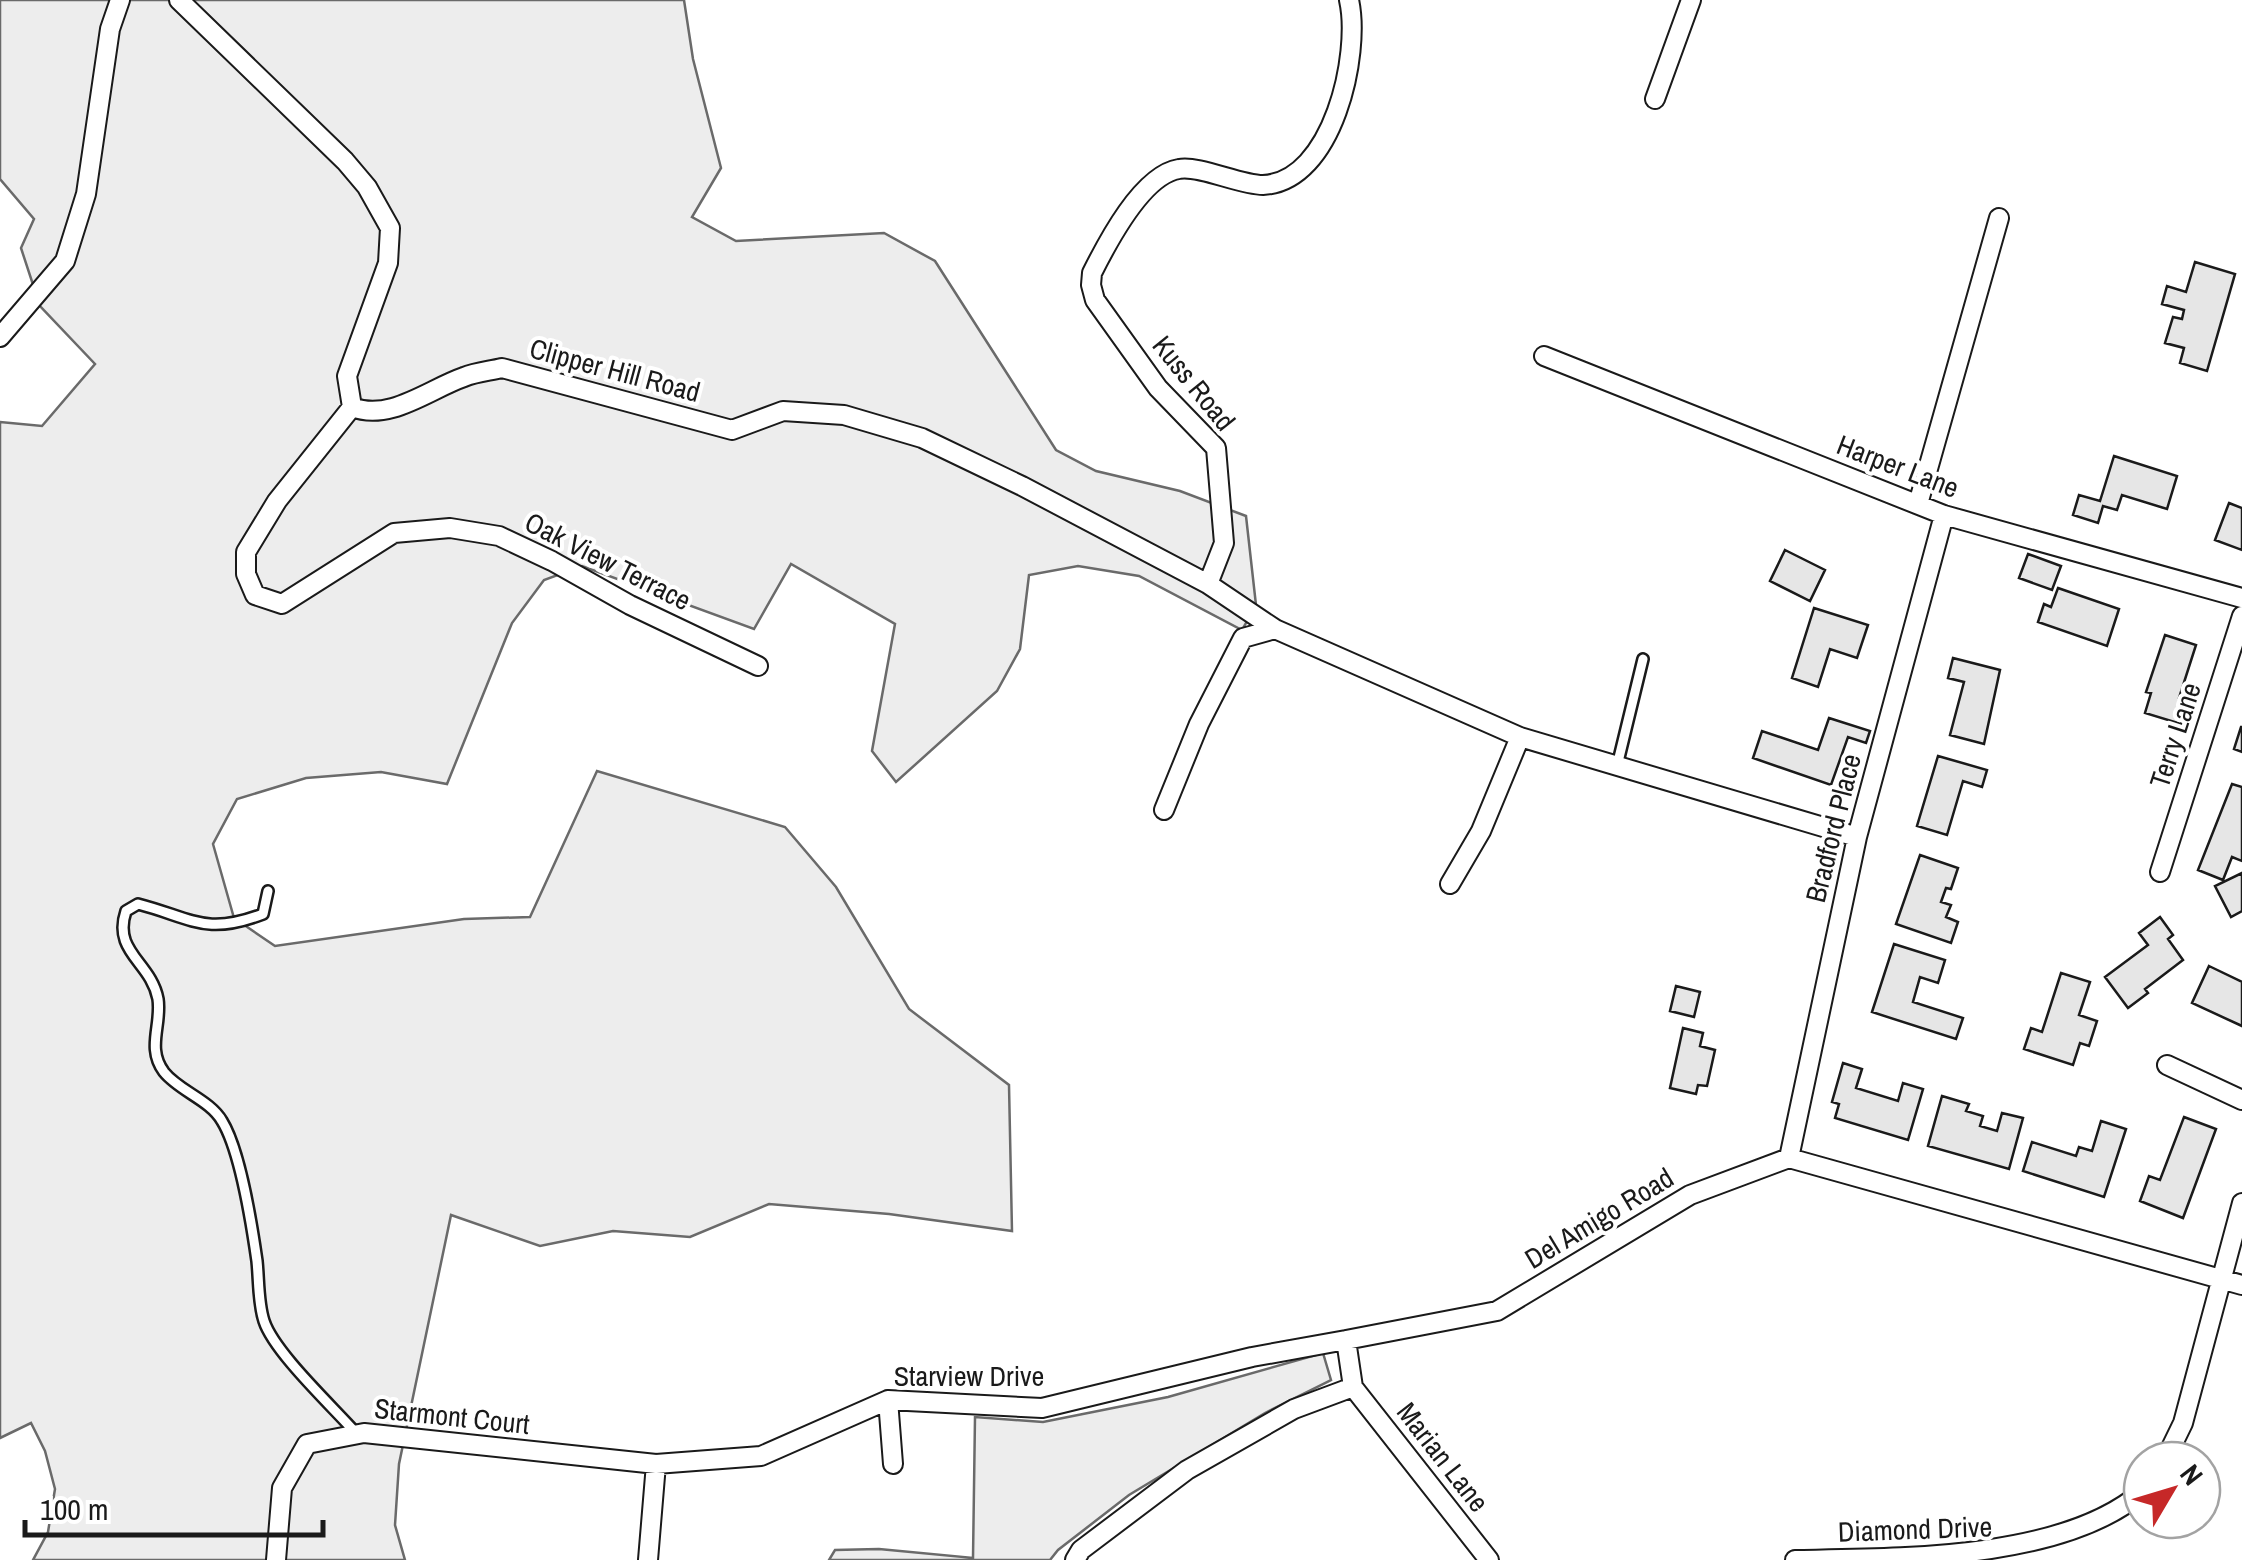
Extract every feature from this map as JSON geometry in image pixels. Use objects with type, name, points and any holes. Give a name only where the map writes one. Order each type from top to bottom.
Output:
[{"type":"street","points":[[0,337],[65,262],[86,194],[110,28],[120,0]]},
{"type":"street","points":[[180,0],[345,161],[367,187],[390,228],[388,263],[347,376],[352,407]]},
{"type":"street","name":"Kuss Road","points":[[1208,584],[1224,543],[1216,448],[1158,388],[1096,300],[1092,273],[1136,200],[1155,181],[1180,168],[1264,185],[1309,162],[1338,110],[1346,79],[1353,50],[1354,21],[1349,0]]},
{"type":"street","points":[[1655,99],[1691,0]]},
{"type":"street","points":[[1918,504],[2000,218]]},
{"type":"street","name":"Harper Lane","points":[[1544,356],[1944,515],[2242,598]]},
{"type":"street","name":"Clipper Hill Road","points":[[352,407],[363,411],[392,409],[465,376],[502,368],[732,430],[783,412],[844,414],[922,438],[1208,584]]},
{"type":"street","name":"Oak View Terrace","points":[[352,407],[277,501],[246,552],[246,574],[256,595],[282,604],[394,532],[450,528],[498,536],[552,561],[630,606],[758,666]]},
{"type":"street","name":"Bradford Place","points":[[1788,1158],[1857,838],[1944,515]]},
{"type":"street","points":[[1208,584],[1275,630],[1520,737],[1857,838]]},
{"type":"street","name":"Terry Lane","points":[[2160,872],[2242,616]]},
{"type":"street","points":[[1164,810],[1199,724],[1243,638],[1275,630]]},
{"type":"street","points":[[1450,884],[1481,831],[1520,737]]},
{"type":"street","points":[[2167,1064],[2242,1100]]},
{"type":"street","points":[[1788,1158],[2242,1284]]},
{"type":"street","name":"Del Amigo Road","points":[[1346,1340],[1497,1311],[1690,1195],[1788,1158]]},
{"type":"street","points":[[2174,1440],[2183,1422],[2242,1203]]},
{"type":"street","points":[[1075,1560],[1081,1550],[1188,1470],[1294,1409],[1354,1387],[1346,1340]]},
{"type":"street","name":"Starview Drive","points":[[656,1464],[762,1456],[888,1400],[1042,1408],[1346,1340]]},
{"type":"street","name":"Marian Lane","points":[[1354,1387],[1488,1560]]},
{"type":"street","points":[[888,1400],[893,1464]]},
{"type":"street","name":"Starmont Court","points":[[276,1560],[282,1488],[307,1444],[357,1434],[656,1464]]},
{"type":"street","points":[[648,1560],[656,1464]]},
{"type":"street","name":"Diamond Drive","points":[[1795,1560],[1997,1558],[2068,1538],[2122,1512]]},
{"type":"lane","points":[[1617,766],[1643,659]]},
{"type":"lane","points":[[268,891],[263,914],[233,925],[188,923],[138,904],[126,911],[120,928],[158,1000],[153,1048],[164,1072],[222,1119],[245,1198],[264,1322],[278,1345],[357,1434]]},
{"type":"shaded area","points":[[0,0],[684,0],[693,59],[721,168],[692,217],[736,241],[884,233],[935,261],[1056,450],[1096,471],[1180,491],[1246,516],[1256,605],[1242,630],[1139,576],[1078,566],[1029,575],[1020,649],[997,691],[896,782],[872,751],[895,624],[791,564],[754,629],[582,566],[544,580],[512,623],[447,784],[381,772],[306,778],[237,799],[213,844],[234,918],[275,946],[464,919],[530,917],[597,771],[785,827],[836,887],[909,1009],[1009,1085],[1012,1231],[889,1214],[769,1204],[690,1237],[613,1231],[540,1246],[451,1215],[399,1464],[395,1525],[405,1560],[33,1560],[48,1532],[55,1489],[45,1451],[31,1423],[0,1438],[0,422],[42,426],[95,364],[40,306],[21,248],[34,219],[0,179]]},
{"type":"shaded area","points":[[1323,1353],[1331,1380],[1265,1413],[1129,1495],[1050,1560],[829,1560],[835,1550],[879,1549],[973,1558],[975,1417],[1043,1422],[1168,1397]]},
{"type":"building","points":[[2195,262],[2235,274],[2207,371],[2180,363],[2184,348],[2165,343],[2173,317],[2182,319],[2184,310],[2162,304],[2167,286],[2186,292]]},
{"type":"building","points":[[2114,456],[2177,476],[2167,509],[2122,495],[2117,510],[2103,506],[2098,523],[2073,515],[2079,495],[2100,501]]},
{"type":"building","points":[[2229,503],[2242,508],[2242,550],[2215,540]]},
{"type":"building","points":[[1785,550],[1825,570],[1810,601],[1770,581]]},
{"type":"building","points":[[2028,554],[2061,566],[2052,590],[2019,578]]},
{"type":"building","points":[[2058,588],[2119,609],[2107,646],[2038,622],[2044,604],[2051,607]]},
{"type":"building","points":[[1814,608],[1868,625],[1857,658],[1830,649],[1818,687],[1792,678]]},
{"type":"building","points":[[2165,635],[2196,645],[2179,698],[2188,701],[2181,724],[2145,713],[2151,693],[2146,692]]},
{"type":"building","points":[[1953,658],[2000,670],[1984,744],[1950,735],[1964,682],[1948,678]]},
{"type":"building","points":[[1829,718],[1870,731],[1866,743],[1848,737],[1831,785],[1753,758],[1762,731],[1818,750]]},
{"type":"building","points":[[2242,727],[2242,752],[2234,749]]},
{"type":"building","points":[[1938,756],[1987,770],[1982,787],[1963,781],[1947,835],[1917,826]]},
{"type":"building","points":[[2232,784],[2242,787],[2242,861],[2232,857],[2223,880],[2198,870]]},
{"type":"building","points":[[1920,855],[1958,868],[1951,889],[1946,888],[1941,902],[1951,905],[1946,917],[1958,922],[1951,943],[1896,924]]},
{"type":"building","points":[[2242,873],[2242,911],[2231,917],[2215,886]]},
{"type":"building","points":[[2160,917],[2173,935],[2168,939],[2183,960],[2145,989],[2148,993],[2128,1008],[2105,977],[2148,945],[2139,933]]},
{"type":"building","points":[[1894,944],[1945,960],[1938,983],[1920,977],[1913,1002],[1963,1018],[1956,1039],[1872,1012]]},
{"type":"building","points":[[2209,966],[2242,982],[2242,1026],[2192,1003]]},
{"type":"building","points":[[2061,973],[2090,982],[2079,1015],[2097,1021],[2089,1046],[2080,1043],[2073,1065],[2024,1049],[2031,1028],[2042,1032]]},
{"type":"building","points":[[1676,986],[1700,992],[1694,1017],[1670,1011]]},
{"type":"building","points":[[1683,1028],[1703,1033],[1700,1046],[1715,1050],[1707,1086],[1698,1085],[1696,1094],[1670,1088]]},
{"type":"building","points":[[1843,1063],[1862,1069],[1856,1088],[1898,1101],[1903,1083],[1923,1089],[1908,1140],[1835,1118],[1839,1104],[1832,1102]]},
{"type":"building","points":[[1942,1096],[1969,1104],[1966,1111],[1983,1116],[1980,1126],[1997,1131],[2002,1113],[2023,1118],[2009,1169],[1928,1146]]},
{"type":"building","points":[[2184,1117],[2216,1129],[2183,1218],[2140,1201],[2149,1176],[2160,1180]]},
{"type":"building","points":[[2101,1121],[2126,1129],[2104,1197],[2023,1171],[2032,1142],[2076,1156],[2079,1147],[2092,1151]]}]
